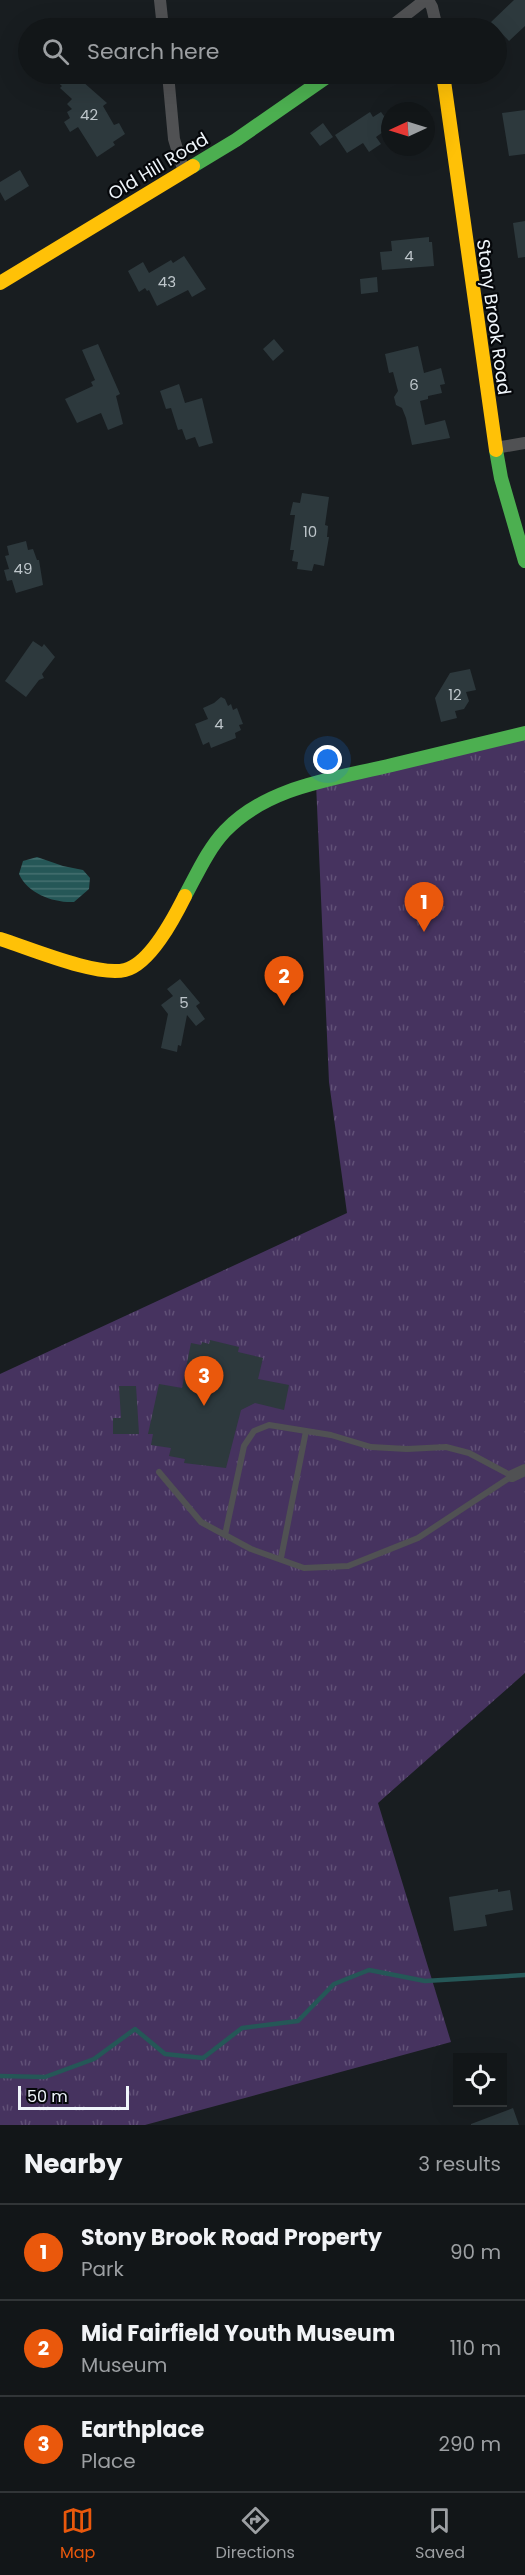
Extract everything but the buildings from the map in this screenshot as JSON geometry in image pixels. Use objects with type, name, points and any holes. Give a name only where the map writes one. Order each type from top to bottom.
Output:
[{"type":"street","points":[[160,0],[162,18]]},
{"type":"street","points":[[402,18],[426,0],[432,7],[435,18]]},
{"type":"street","points":[[169,84],[174,139],[184,172]]},
{"type":"street","name":"Old Hill Road","points":[[0,283],[267,120],[317,84]]},
{"type":"street","name":"Stony Brook Road","points":[[444,84],[495,448],[509,508],[525,561]]},
{"type":"street","points":[[495,448],[525,443]]},
{"type":"street","points":[[0,939],[95,969],[125,970],[149,951],[163,934],[222,834],[254,807],[299,788],[525,733]]},
{"type":"street","points":[[512,1476],[525,1470]]},
{"type":"lane","points":[[159,1472],[201,1522],[225,1535],[251,1549],[304,1568],[348,1566],[418,1538],[512,1476],[469,1453],[446,1447],[407,1449],[371,1447],[331,1435],[268,1425],[258,1427],[249,1435],[244,1446],[225,1535]]},
{"type":"lane","points":[[281,1558],[306,1431]]},
{"type":"green space","points":[[525,734],[525,1673],[378,1803],[451,2042],[145,2125],[0,2125],[0,1374],[347,1213],[329,1082],[316,783]]},
{"type":"water","points":[[37,857],[83,870],[90,878],[89,889],[74,902],[50,899],[35,892],[19,874],[23,861]]},
{"type":"waterway","points":[[0,2076],[45,2077],[94,2059],[135,2029],[165,2054],[203,2058],[242,2028],[298,2021],[334,1984],[369,1970],[425,1981],[525,1975]]},
{"type":"traffic: fast","points":[[193,166],[236,140],[317,84]]},
{"type":"traffic: fast","points":[[496,450],[501,478],[525,561]]},
{"type":"traffic: fast","points":[[185,896],[219,838],[242,816],[261,804],[303,786],[325,780],[525,733]]},
{"type":"traffic: slow","points":[[444,84],[496,450]]},
{"type":"traffic: slow","points":[[0,283],[193,166]]},
{"type":"traffic: slow","points":[[0,939],[81,966],[113,971],[125,970],[134,966],[152,950],[168,928],[185,896]]},
{"type":"place","name":"Stony Brook Road Property","points":[[424,932]]},
{"type":"place","name":"Mid Fairfield Youth Museum","points":[[284,1006]]},
{"type":"place","name":"Earthplace","points":[[204,1406]]}]
